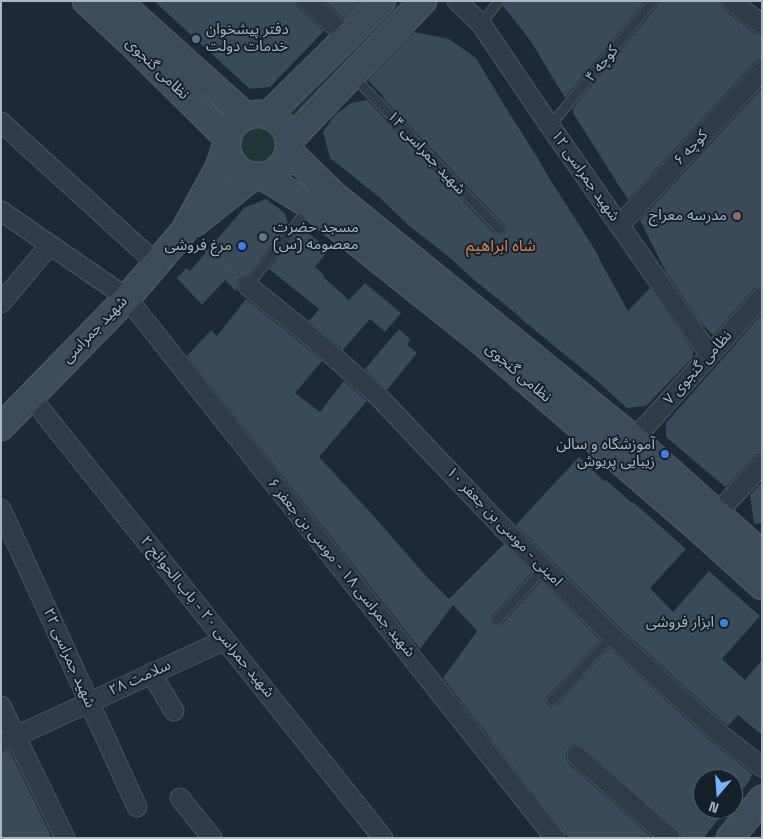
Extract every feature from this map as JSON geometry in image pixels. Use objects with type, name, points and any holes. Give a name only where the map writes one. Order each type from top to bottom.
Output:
[{"type":"street","name":"نظامی گنجوی","points":[[86,1],[128,40],[227,142]]},
{"type":"street","name":"نظامی گنجوی","points":[[118,1],[257,116]]},
{"type":"street","points":[[308,1],[347,38]]},
{"type":"street","points":[[257,116],[347,38],[382,1]]},
{"type":"street","points":[[289,146],[423,1]]},
{"type":"street","name":"شهید جمراسی ۱۲","points":[[457,1],[481,24],[710,355]]},
{"type":"street","points":[[732,1],[760,20]]},
{"type":"street","name":"کوچه ۶","points":[[620,225],[762,71]]},
{"type":"street","points":[[184,231],[218,170],[231,129],[237,121],[257,116],[276,120],[287,133],[289,146],[286,161],[279,168],[271,174],[258,176],[246,174],[238,170],[228,155],[227,142]]},
{"type":"street","points":[[1,122],[156,263]]},
{"type":"street","name":"نظامی گنجوی","points":[[289,146],[334,195],[634,438],[762,554]]},
{"type":"street","name":"نظامی گنجوی","points":[[258,176],[310,205],[482,342],[692,523],[762,586]]},
{"type":"street","points":[[184,231],[258,176]]},
{"type":"street","name":"شهید جمراسی ۱۸ - موسی بن جعفر ۶","points":[[1,210],[127,298],[555,838]]},
{"type":"street","name":"شهید جمراسی","points":[[1,427],[127,298],[184,231]]},
{"type":"street","points":[[1,303],[50,245]]},
{"type":"street","name":"امینی - موسی بن جعفر ۱۰","points":[[248,286],[308,334],[375,393],[498,523],[612,636],[721,735],[762,767]]},
{"type":"street","name":"نظامی گنجوی ۷","points":[[634,438],[762,297]]},
{"type":"street","name":"شهید جمراسی ۲۰ - باب الحوائج ۲","points":[[30,396],[383,838]]},
{"type":"street","points":[[717,513],[762,465]]},
{"type":"street","name":"شهید جمراسی ۲۲","points":[[1,508],[137,808]]},
{"type":"street","name":"سلامت ۲۸","points":[[8,739],[225,640]]},
{"type":"street","points":[[151,674],[174,711]]},
{"type":"street","points":[[1,706],[8,739],[65,838]]},
{"type":"street","points":[[577,756],[670,838]]},
{"type":"street","points":[[180,798],[212,838]]},
{"type":"street","points":[[731,837],[762,799]]},
{"type":"lane","points":[[481,24],[498,1]]},
{"type":"lane","name":"کوچه ۴","points":[[550,126],[653,1]]},
{"type":"lane","name":"شهید جمراسی ۱۴","points":[[353,75],[500,230]]},
{"type":"lane","points":[[248,286],[310,205]]},
{"type":"lane","points":[[497,620],[544,568]]},
{"type":"lane","points":[[552,701],[612,636]]},
{"type":"path","points":[[184,231],[248,286]]},
{"type":"green space","points":[[362,42],[297,123],[285,111]]},
{"type":"green space","points":[[254,121],[269,123],[276,127],[280,134],[281,156],[269,168],[252,169],[244,166],[234,152],[235,135],[246,123]]},
{"type":"building","points":[[154,1],[297,1],[300,9],[324,31],[270,87],[250,89]]},
{"type":"building","points":[[325,1],[361,1],[344,19]]},
{"type":"building","points":[[505,1],[645,1],[565,98],[530,40],[503,6]]},
{"type":"building","points":[[659,1],[721,1],[725,10],[755,34],[762,36],[762,60],[754,63],[628,200],[572,109],[658,5]]},
{"type":"building","points":[[414,32],[449,39],[476,58],[594,248],[628,311],[650,288],[693,350],[693,357],[646,406],[627,408],[449,257],[408,225],[379,197],[330,158],[323,132],[335,115],[351,103],[367,100],[495,234],[501,236],[505,234],[505,226],[368,80]]},
{"type":"building","points":[[762,88],[762,286],[754,289],[713,335],[701,323],[666,272],[640,220]]},
{"type":"building","points":[[266,199],[285,213],[288,224],[249,275],[239,279],[236,291],[225,280],[202,305],[177,278],[186,268],[190,271],[244,208]]},
{"type":"building","points":[[306,231],[329,250],[315,267],[324,275],[323,277],[349,300],[365,283],[401,313],[385,332],[370,319],[343,350],[309,321],[319,309],[269,269],[297,232]]},
{"type":"building","points":[[246,299],[322,361],[295,393],[320,412],[344,381],[367,401],[319,457],[449,599],[504,544],[532,572],[492,616],[492,624],[496,626],[502,624],[541,581],[600,640],[547,697],[547,705],[551,707],[557,705],[609,648],[713,743],[751,773],[750,780],[743,789],[743,769],[693,769],[693,819],[718,819],[704,838],[681,838],[677,830],[579,745],[569,748],[566,753],[566,759],[569,764],[653,838],[569,838],[565,834],[443,678],[477,631],[453,605],[420,649],[187,356],[211,330],[217,336]]},
{"type":"building","points":[[762,314],[762,454],[754,457],[726,487],[666,437],[666,423]]},
{"type":"building","points":[[399,329],[410,339],[407,345],[417,353],[387,390],[365,369]]},
{"type":"building","points":[[579,457],[605,482],[606,480],[633,502],[686,549],[650,588],[673,612],[709,571],[760,616],[722,659],[745,680],[762,660],[762,735],[738,715],[728,726],[620,628],[516,525]]},
{"type":"building","points":[[762,482],[762,523],[754,524],[750,495]]},
{"type":"building","points":[[10,751],[52,838],[1,838],[1,754]]},
{"type":"place","name":"دفتر پیشخوان خدمات دولت","points":[[196,39]]},
{"type":"place","name":"مدرسه معراج","points":[[737,216]]},
{"type":"place","name":"مسجد حضرت معصومه (س)","points":[[263,237]]},
{"type":"place","name":"مرغ فروشی","points":[[242,246]]},
{"type":"place","name":"آموزشگاه و سالن زیبایی پریوش","points":[[665,454]]},
{"type":"place","name":"ابزار فروشی","points":[[724,623]]},
{"type":"district","name":"شاه ابراهیم","points":[[501,247]]}]
